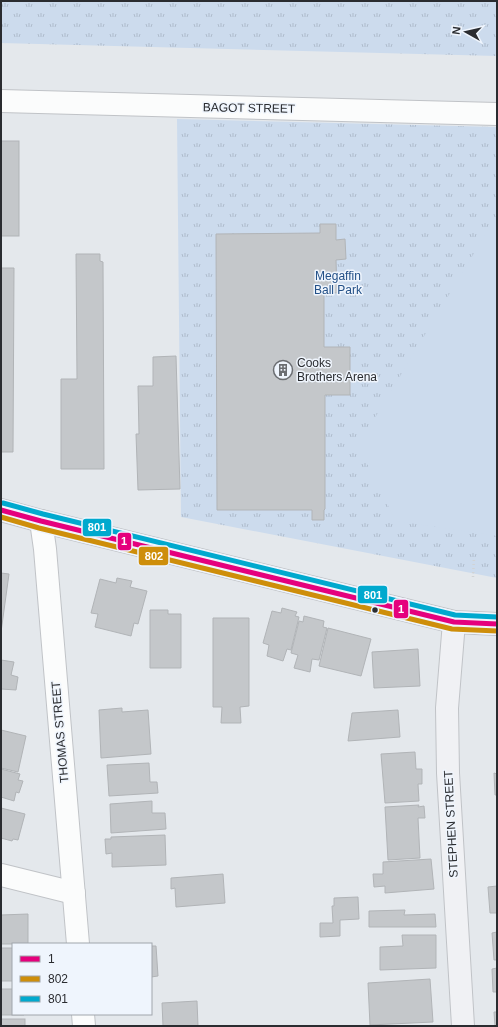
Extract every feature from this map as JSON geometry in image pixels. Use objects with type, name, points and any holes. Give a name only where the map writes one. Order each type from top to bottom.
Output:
[{"type":"main road","points":[[1,510],[454,622],[497,624]]},
{"type":"main road","name":"STEPHEN STREET","points":[[454,622],[447,708],[448,772],[463,1026]]},
{"type":"street","name":"BAGOT STREET","points":[[1,101],[497,114]]},
{"type":"street","name":"THOMAS STREET","points":[[41,521],[45,549],[78,943]]},
{"type":"street","points":[[1,875],[74,893]]},
{"type":"street","points":[[83,1015],[84,1026]]},
{"type":"path","points":[[473,577],[474,557]]},
{"type":"green space","points":[[1,1],[497,1],[497,56],[1,43]]},
{"type":"green space","name":"Megaffin Ball Park","points":[[177,119],[497,127],[497,578],[181,517]]},
{"type":"green space","points":[[497,215],[497,536],[396,521],[358,446]]},
{"type":"building","points":[[1,141],[19,141],[19,236],[1,236]]},
{"type":"building","name":"Cooks Brothers Arena","points":[[320,224],[336,224],[336,240],[345,239],[346,259],[336,260],[337,293],[324,292],[324,347],[350,347],[350,395],[325,395],[324,520],[312,520],[312,510],[217,510],[216,234],[320,233]]},
{"type":"building","points":[[76,254],[100,254],[100,261],[103,262],[104,469],[61,469],[61,379],[77,379]]},
{"type":"building","points":[[1,268],[14,268],[13,452],[1,452]]},
{"type":"building","points":[[176,356],[180,489],[138,490],[136,434],[139,434],[138,386],[153,386],[153,357]]},
{"type":"building","points":[[1,573],[9,574],[1,632]]},
{"type":"building","points":[[117,578],[132,581],[130,587],[147,591],[138,624],[134,623],[131,636],[95,627],[98,614],[91,613],[100,579],[116,583]]},
{"type":"building","points":[[282,608],[297,612],[295,616],[299,617],[291,650],[287,649],[283,661],[267,656],[269,645],[263,643],[272,611],[281,613]]},
{"type":"building","points":[[150,610],[168,610],[168,614],[181,614],[181,668],[150,668]]},
{"type":"building","points":[[304,616],[324,621],[323,627],[327,628],[319,660],[312,659],[310,672],[294,668],[298,655],[291,653],[299,621],[303,622]]},
{"type":"building","points":[[213,618],[249,618],[249,706],[240,707],[241,723],[221,723],[222,707],[213,707]]},
{"type":"building","points":[[328,628],[371,639],[361,676],[319,666]]},
{"type":"building","points":[[418,649],[420,686],[374,688],[372,652]]},
{"type":"building","points":[[1,660],[14,662],[11,675],[18,677],[16,690],[1,689]]},
{"type":"building","points":[[122,708],[122,712],[148,710],[151,754],[101,758],[99,710]]},
{"type":"building","points":[[398,710],[400,737],[348,741],[352,713]]},
{"type":"building","points":[[1,730],[26,736],[18,772],[1,768]]},
{"type":"building","points":[[415,752],[416,769],[422,769],[422,784],[418,784],[419,801],[385,803],[381,754]]},
{"type":"building","points":[[149,763],[150,782],[157,782],[158,793],[109,796],[107,765]]},
{"type":"building","points":[[1,769],[20,774],[18,780],[23,781],[19,793],[16,792],[14,801],[1,797]]},
{"type":"building","points":[[494,773],[497,774],[497,795],[495,795]]},
{"type":"building","points":[[152,801],[152,813],[165,813],[166,829],[111,833],[110,804]]},
{"type":"building","points":[[419,805],[418,807],[424,806],[425,818],[418,818],[420,858],[388,860],[385,807]]},
{"type":"building","points":[[1,808],[25,814],[18,840],[13,839],[12,841],[1,838]]},
{"type":"building","points":[[165,835],[166,865],[112,867],[112,853],[106,854],[105,839],[111,839],[111,837]]},
{"type":"building","points":[[431,859],[434,889],[385,893],[385,886],[374,887],[373,874],[383,874],[383,862]]},
{"type":"building","points":[[223,874],[225,903],[176,907],[175,888],[171,889],[171,878]]},
{"type":"building","points":[[497,886],[497,913],[490,913],[488,887]]},
{"type":"building","points":[[358,897],[359,919],[340,920],[340,936],[320,937],[320,923],[333,923],[332,906],[334,906],[334,898]]},
{"type":"building","points":[[405,910],[404,915],[435,914],[436,927],[369,927],[369,911]]},
{"type":"building","points":[[28,914],[28,943],[1,944],[1,915]]},
{"type":"building","points":[[497,932],[497,960],[494,960],[492,933]]},
{"type":"building","points":[[402,935],[436,935],[436,968],[380,970],[380,947],[403,946]]},
{"type":"building","points":[[152,946],[156,946],[158,976],[152,977]]},
{"type":"building","points":[[1,948],[12,948],[12,981],[1,981]]},
{"type":"building","points":[[497,968],[497,992],[493,992],[492,969]]},
{"type":"building","points":[[430,979],[433,1022],[370,1025],[368,983]]},
{"type":"building","points":[[1,989],[12,989],[12,1015],[1,1015]]},
{"type":"building","points":[[197,1001],[198,1026],[163,1026],[162,1003]]},
{"type":"building","points":[[494,1012],[497,1012],[497,1026],[495,1026]]},
{"type":"building","points":[[1,1019],[25,1019],[25,1026],[1,1026]]},
{"type":"transit line","name":"801","points":[[3,503],[455,615],[497,617]]},
{"type":"transit line","name":"1","points":[[1,510],[454,622],[497,624]]},
{"type":"transit line","name":"802","points":[[1,517],[39,528],[452,629],[497,631]]},
{"type":"place","name":"Cooks Brothers Arena","points":[[283,370]]}]
